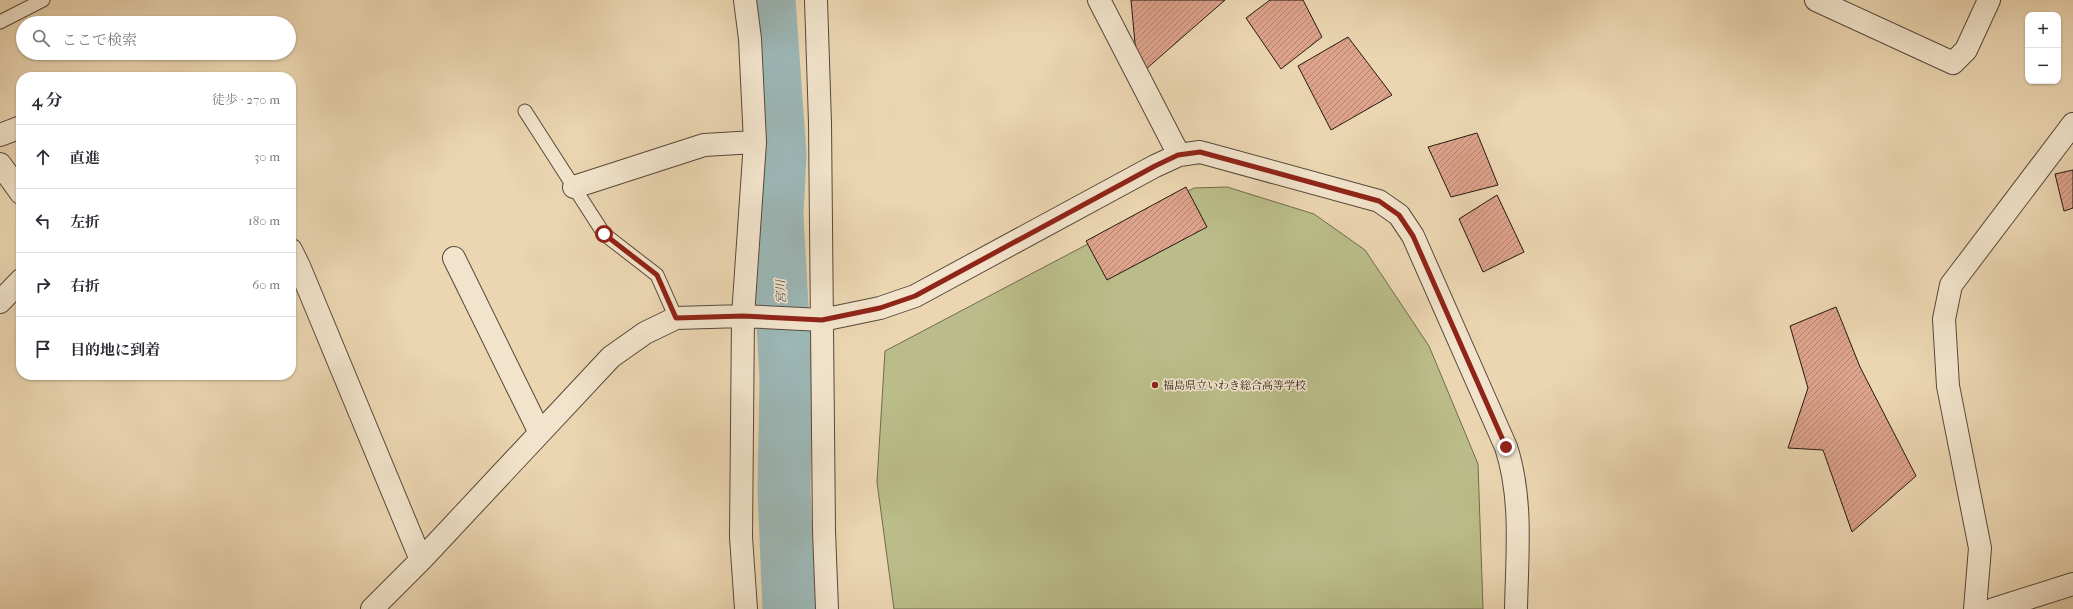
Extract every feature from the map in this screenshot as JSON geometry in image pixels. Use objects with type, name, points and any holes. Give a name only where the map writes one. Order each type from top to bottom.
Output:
[{"type":"street","points":[[745,0],[750,39],[755,142],[741,537],[746,609]]},
{"type":"street","points":[[816,0],[820,123],[814,319],[827,609]]},
{"type":"street","points":[[1099,0],[1178,155]]},
{"type":"street","points":[[1816,0],[1953,63],[1966,50],[1989,0]]},
{"type":"street","points":[[0,135],[16,129]]},
{"type":"street","points":[[1975,609],[1980,548],[1948,386],[1944,319],[1951,284],[2069,133]]},
{"type":"street","points":[[574,187],[704,145],[755,142]]},
{"type":"street","points":[[372,609],[421,560],[611,357],[644,333],[676,318],[748,317],[814,319],[880,308],[915,296],[1155,166],[1178,155],[1200,152],[1379,201],[1399,215],[1413,236],[1506,447],[1514,469],[1518,505],[1516,609]]},
{"type":"street","points":[[0,164],[16,186]]},
{"type":"street","points":[[454,258],[540,433]]},
{"type":"street","points":[[296,260],[421,560]]},
{"type":"street","points":[[0,302],[16,285]]},
{"type":"street","points":[[1994,609],[2073,584]]},
{"type":"lane","points":[[0,22],[43,0]]},
{"type":"lane","points":[[525,111],[604,234],[657,275],[676,318]]},
{"type":"green space","name":"福島県立いわき総合高等学校","points":[[1227,187],[1314,214],[1365,250],[1429,346],[1478,464],[1483,609],[894,609],[877,482],[885,351],[1194,188]]},
{"type":"building","points":[[1131,0],[1225,0],[1138,76]]},
{"type":"building","points":[[1270,0],[1303,0],[1322,37],[1281,69],[1246,18]]},
{"type":"building","points":[[1348,37],[1392,95],[1331,130],[1298,66]]},
{"type":"building","points":[[1477,133],[1498,185],[1451,197],[1428,147]]},
{"type":"building","points":[[2073,170],[2073,208],[2064,211],[2055,174]]},
{"type":"building","points":[[1186,187],[1207,227],[1107,280],[1086,241]]},
{"type":"building","points":[[1497,195],[1524,252],[1483,272],[1459,219]]},
{"type":"building","points":[[1836,307],[1860,367],[1916,476],[1852,532],[1823,450],[1788,448],[1808,388],[1790,326]]},
{"type":"waterway","name":"宮川","points":[[769,0],[780,155],[777,215],[786,379],[784,490],[789,609]]},
{"type":"place","name":"福島県立いわき総合高等学校","points":[[1155,385]]},
{"type":"route","points":[[604,234],[657,275],[676,318],[743,316],[822,320],[880,308],[915,296],[1155,166],[1178,155],[1200,152],[1379,201],[1399,215],[1413,236],[1506,447]]}]
